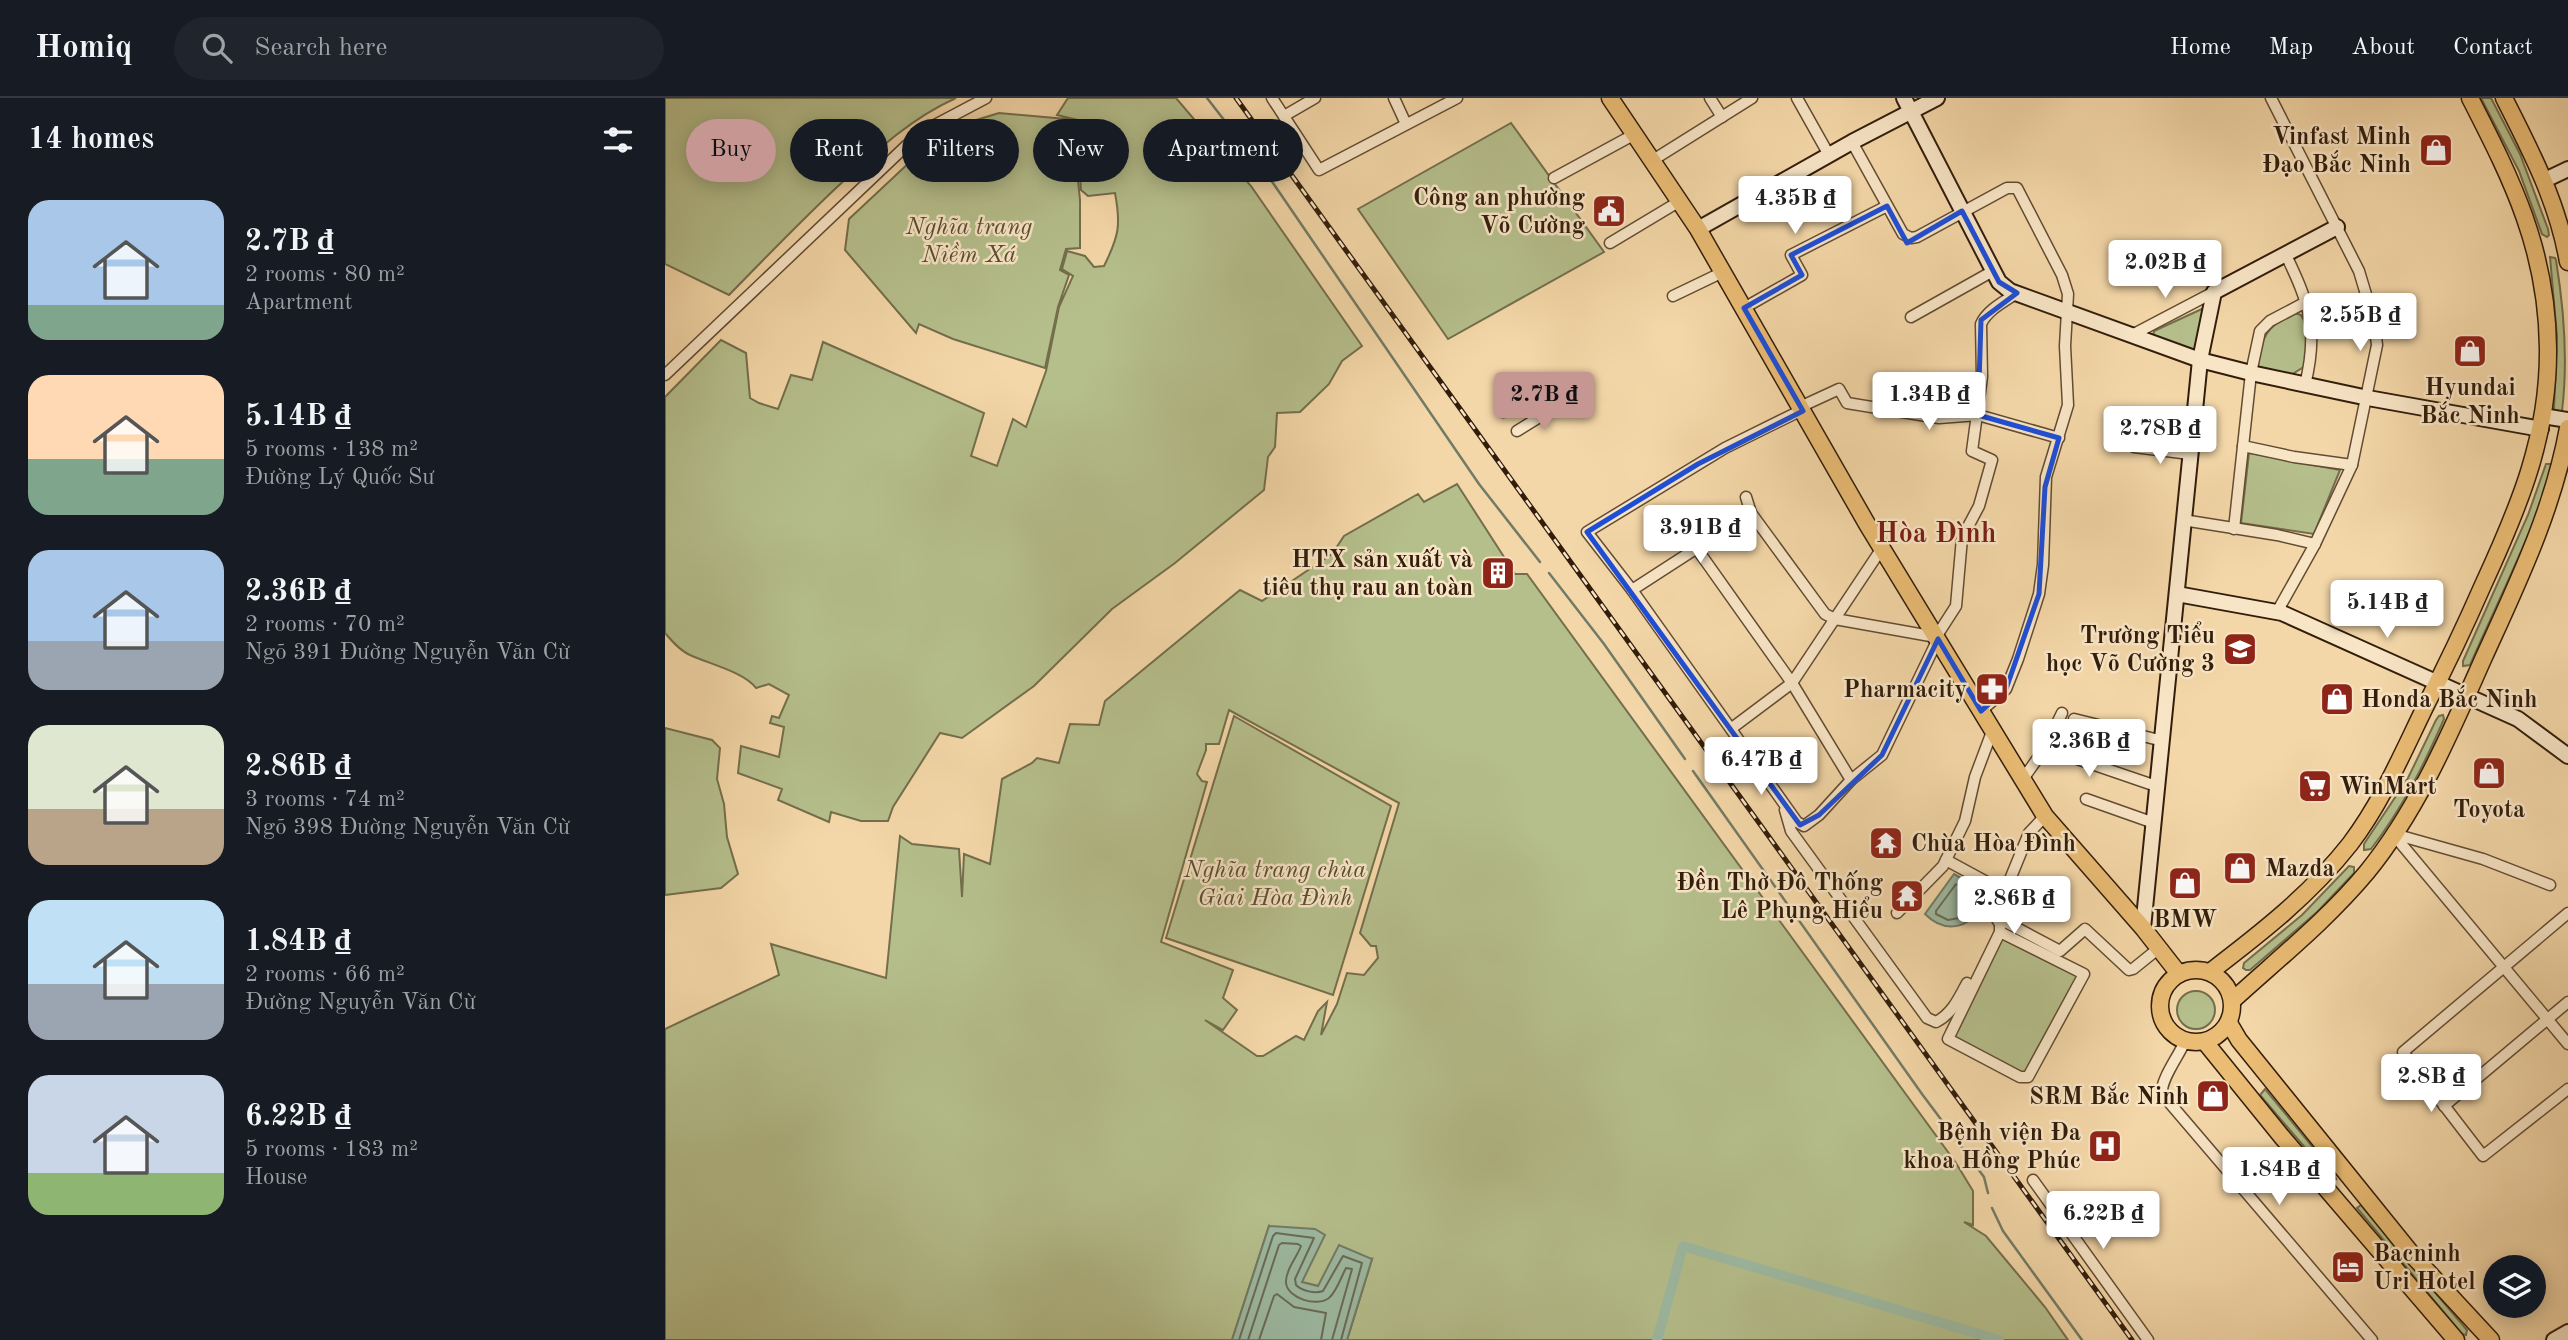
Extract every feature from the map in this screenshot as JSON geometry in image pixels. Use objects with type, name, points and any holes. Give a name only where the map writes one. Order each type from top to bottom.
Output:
[{"type":"main road","points":[[1610,98],[1698,229],[1882,548],[2045,816],[2143,928],[2179,974]]},
{"type":"main road","points":[[2210,972],[2298,902],[2345,849],[2368,817],[2395,771],[2438,683],[2511,522],[2533,464],[2542,423],[2548,348],[2536,254],[2512,182],[2470,98]]},
{"type":"main road","points":[[2504,98],[2545,180],[2567,255],[2536,254]]},
{"type":"main road","points":[[2232,1001],[2333,911],[2370,868],[2406,816],[2432,770],[2467,696],[2545,519],[2561,469],[2568,428]]},
{"type":"main road","points":[[2345,849],[2370,868]]},
{"type":"main road","points":[[2195,970],[2210,972],[2225,984],[2232,1001],[2229,1023],[2219,1035],[2205,1042],[2185,1041],[2168,1030],[2160,1011],[2163,991],[2179,974],[2195,970]]},
{"type":"main road","points":[[2229,1023],[2239,1040],[2480,1337]]},
{"type":"main road","points":[[2205,1042],[2328,1192],[2456,1340]]},
{"type":"main road","points":[[2328,1192],[2349,1175]]},
{"type":"street","points":[[665,375],[907,145],[935,125],[986,98]]},
{"type":"street","points":[[1272,98],[1319,170],[1457,98]]},
{"type":"street","points":[[1284,116],[1315,98]]},
{"type":"street","points":[[1394,98],[1406,124]]},
{"type":"street","points":[[1710,98],[1722,117]]},
{"type":"street","points":[[1653,160],[1752,98]]},
{"type":"street","points":[[1797,98],[1829,155]]},
{"type":"street","points":[[1698,229],[1852,142],[1907,105],[1937,98]]},
{"type":"street","points":[[2271,98],[2359,271],[2376,330],[2376,352],[2368,398],[2352,465],[2315,544],[2277,612]]},
{"type":"street","points":[[1907,105],[1999,282],[2017,293],[2200,360],[2251,373],[2368,398],[2542,423],[2568,419]]},
{"type":"street","points":[[1554,178],[1635,135]]},
{"type":"street","points":[[1852,142],[1903,234],[1911,238],[2007,188],[2015,187],[2019,190],[2062,275],[2068,294],[2067,405],[2045,487],[2043,565],[2039,594],[2006,689],[1982,711]]},
{"type":"street","points":[[2545,180],[2568,169]]},
{"type":"street","points":[[1610,243],[1680,201]]},
{"type":"street","points":[[1744,308],[1802,275],[1791,255],[1887,205]]},
{"type":"street","points":[[2132,335],[2337,227]]},
{"type":"street","points":[[2285,253],[2306,302],[2312,346],[2305,385]]},
{"type":"street","points":[[1911,317],[1993,271]]},
{"type":"street","points":[[1673,296],[1723,272]]},
{"type":"street","points":[[2143,928],[2200,360],[2214,292]]},
{"type":"street","points":[[2017,293],[1994,308],[1981,324],[1982,377],[1978,415],[1972,451],[1990,457],[1991,464],[1979,506],[1962,538],[1956,606],[1937,638],[1882,755],[1851,780],[1819,815],[1805,826],[1797,822],[1732,728],[1587,532],[1725,448],[1839,389],[1847,404],[1939,418],[1978,415],[2059,438]]},
{"type":"street","points":[[2234,528],[2251,373],[2260,331],[2270,321],[2306,302]]},
{"type":"street","points":[[1503,412],[1541,387]]},
{"type":"street","points":[[1517,430],[1554,408]]},
{"type":"street","points":[[2243,446],[2352,465]]},
{"type":"street","points":[[2134,447],[2190,454]]},
{"type":"street","points":[[1746,497],[1751,513],[1825,614],[1835,619],[1937,638]]},
{"type":"street","points":[[1632,590],[1751,513]]},
{"type":"street","points":[[2183,520],[2315,544]]},
{"type":"street","points":[[1732,728],[1792,683],[1882,548]]},
{"type":"street","points":[[1697,549],[1792,683],[1851,780]]},
{"type":"street","points":[[2177,594],[2277,612],[2518,719],[2568,756]]},
{"type":"street","points":[[2023,779],[2045,748],[2062,713]]},
{"type":"street","points":[[2074,719],[2163,741]]},
{"type":"street","points":[[1897,913],[1943,866],[1965,821],[1975,777],[1993,729]]},
{"type":"street","points":[[2045,748],[2159,787]]},
{"type":"street","points":[[2086,799],[2154,823]]},
{"type":"street","points":[[1782,801],[1791,831],[1927,1018],[1936,1021],[1944,1017],[1967,983]]},
{"type":"street","points":[[1995,916],[2029,833],[2045,816]]},
{"type":"street","points":[[2393,834],[2483,859],[2550,885]]},
{"type":"street","points":[[2393,834],[2568,1044]]},
{"type":"street","points":[[1946,860],[2005,892]]},
{"type":"street","points":[[2568,913],[2403,1052],[2483,1156],[2568,1089]]},
{"type":"street","points":[[1995,916],[2000,924],[2000,932],[1948,1038],[2020,1077],[2028,1077],[2084,974],[2000,932]]},
{"type":"street","points":[[1995,916],[2060,951],[2085,929],[2129,970],[2159,948]]},
{"type":"street","points":[[2444,1106],[2568,1002]]},
{"type":"street","points":[[2185,1041],[2163,1083],[2162,1094],[2372,1340]]},
{"type":"street","points":[[2033,1180],[2148,1340]]},
{"type":"street","points":[[2554,1340],[2568,1332]]},
{"type":"highlighted area","points":[[1887,206],[1907,243],[1962,211],[1999,282],[2017,293],[1981,320],[1978,415],[2059,438],[2045,487],[2039,594],[2006,689],[1981,711],[1938,639],[1882,755],[1819,815],[1800,825],[1587,532],[1698,464],[1803,411],[1744,308],[1802,275],[1791,255]]},
{"type":"green space","points":[[665,98],[956,98],[919,119],[902,119],[902,131],[888,142],[888,119],[790,119],[790,182],[843,182],[729,295],[665,264]]},
{"type":"green space","points":[[1068,98],[1176,98],[1194,119],[1143,119],[1143,182],[1248,182],[1362,346],[1342,361],[1329,384],[1300,412],[1277,413],[1275,447],[1268,457],[1264,490],[1175,563],[1112,609],[1034,686],[962,738],[940,733],[893,807],[888,821],[861,821],[831,812],[829,822],[778,800],[782,789],[738,773],[741,746],[779,757],[784,727],[770,723],[772,716],[779,718],[789,695],[769,684],[756,688],[735,673],[686,653],[665,633],[665,397],[721,340],[746,353],[750,398],[778,409],[791,375],[812,380],[823,342],[984,413],[971,456],[997,466],[1013,419],[1026,427],[1046,371],[1059,307],[1073,276],[1062,269],[1067,251],[1085,256],[1094,267],[1104,266],[1116,238],[1118,214],[1115,193],[1088,196],[1081,190],[1080,182],[1129,182],[1129,119],[1074,119],[1057,115]]},
{"type":"green space","points":[[2481,98],[2491,98],[2520,154],[2548,229],[2547,237],[2542,234],[2519,171]]},
{"type":"green space","name":"Nghĩa trang Niềm Xá","points":[[999,113],[1067,119],[1033,119],[1033,182],[1078,182],[1080,248],[1066,249],[1060,270],[1069,275],[1058,307],[1045,368],[953,339],[919,324],[916,333],[845,250],[849,219],[902,169],[902,182],[1019,182],[1019,119],[980,119]]},
{"type":"green space","points":[[1511,123],[1604,252],[1448,339],[1358,209]]},
{"type":"green space","points":[[2550,257],[2556,260],[2564,336],[2564,392],[2562,411],[2559,413],[2554,410],[2557,336]]},
{"type":"green space","points":[[2204,308],[2197,352],[2153,337],[2154,331]]},
{"type":"green space","points":[[2295,313],[2301,315],[2307,333],[2305,366],[2291,375],[2256,366],[2261,347],[2271,328]]},
{"type":"green space","points":[[2249,453],[2340,470],[2314,534],[2241,523]]},
{"type":"green space","points":[[2546,464],[2551,464],[2551,471],[2540,508],[2470,665],[2463,666],[2528,515]]},
{"type":"green space","points":[[1457,484],[1515,574],[1527,574],[1956,1163],[1973,1191],[1973,1225],[1964,1222],[1986,1236],[2045,1307],[2068,1340],[1347,1340],[1372,1259],[1318,1286],[1301,1282],[1269,1226],[1232,1340],[665,1340],[665,1029],[779,975],[771,944],[886,978],[900,836],[912,844],[959,849],[962,897],[964,854],[990,864],[1002,779],[1037,758],[1059,763],[1070,724],[1099,725],[1105,701],[1240,590],[1262,601],[1332,554],[1344,536],[1418,494],[1424,502]],"holes":[[[1229,710],[1399,803],[1360,933],[1371,946],[1376,946],[1378,958],[1364,975],[1347,973],[1337,1004],[1321,1035],[1327,1002],[1318,1011],[1304,1040],[1296,1036],[1263,1056],[1257,1056],[1205,1020],[1223,1030],[1237,1010],[1223,998],[1233,970],[1161,942],[1207,782],[1202,781],[1197,774],[1206,744],[1219,744]]]},
{"type":"green space","points":[[2443,715],[2444,719],[2420,770],[2402,802],[2371,849],[2364,850],[2364,844],[2408,778],[2436,720]]},
{"type":"green space","name":"Nghĩa trang chùa Giai Hòa Đình","points":[[1234,716],[1391,806],[1333,995],[1166,938]]},
{"type":"green space","points":[[665,728],[712,740],[720,748],[717,779],[724,804],[727,837],[738,874],[721,888],[665,895]]},
{"type":"green space","points":[[2349,866],[2354,867],[2354,873],[2317,912],[2250,970],[2243,968],[2244,963],[2302,915]]},
{"type":"green space","points":[[2002,938],[2080,976],[2029,1072],[2021,1074],[1952,1035]]},
{"type":"green space","points":[[2196,991],[2210,996],[2215,1010],[2210,1024],[2196,1029],[2182,1024],[2177,1010],[2182,996]]},
{"type":"green space","points":[[2265,1089],[2334,1173],[2336,1179],[2331,1178],[2260,1095]]},
{"type":"green space","points":[[2361,1205],[2467,1330],[2466,1335],[2462,1334],[2357,1208]]},
{"type":"water","points":[[1954,874],[1969,885],[1976,897],[1977,908],[1972,918],[1963,924],[1951,926],[1938,923],[1925,914]]},
{"type":"water","points":[[1269,1226],[1315,1229],[1325,1235],[1302,1282],[1318,1286],[1339,1245],[1372,1259],[1347,1340],[1232,1340]]},
{"type":"waterway","points":[[1207,98],[1273,183],[1479,484],[1540,562]]},
{"type":"waterway","points":[[1549,573],[1604,644],[1685,759]]},
{"type":"waterway","points":[[1693,771],[1984,1177],[1988,1193]]},
{"type":"waterway","points":[[1992,1208],[2003,1231],[2082,1340]]},
{"type":"waterway","points":[[1657,1340],[1683,1246],[1999,1340]]},
{"type":"railway","points":[[1236,98],[2132,1340]]},
{"type":"place","name":"Vinfast Minh Đạo Bắc Ninh","points":[[2436,150]]},
{"type":"place","name":"Công an phường Võ Cường","points":[[1609,211]]},
{"type":"place","name":"Hyundai Bắc Ninh","points":[[2470,351]]},
{"type":"place","name":"HTX sản xuất và tiêu thụ rau an toàn","points":[[1498,573]]},
{"type":"place","name":"Trường Tiểu học Võ Cường 3","points":[[2240,649]]},
{"type":"place","name":"Pharmacity","points":[[1992,689]]},
{"type":"place","name":"Honda Bắc Ninh","points":[[2337,699]]},
{"type":"place","name":"Toyota","points":[[2489,773]]},
{"type":"place","name":"WinMart","points":[[2315,786]]},
{"type":"place","name":"Chùa Hòa Đình","points":[[1886,843]]},
{"type":"place","name":"Mazda","points":[[2240,868]]},
{"type":"place","name":"BMW","points":[[2185,883]]},
{"type":"place","name":"Đền Thờ Đô Thống Lê Phụng Hiểu","points":[[1907,896]]},
{"type":"place","name":"SRM Bắc Ninh","points":[[2213,1096]]},
{"type":"place","name":"Bệnh viện Đa khoa Hồng Phúc","points":[[2105,1146]]},
{"type":"place","name":"Bacninh Uri Hotel","points":[[2348,1267]]},
{"type":"district","name":"Hòa Đình","points":[[1936,532]]}]
